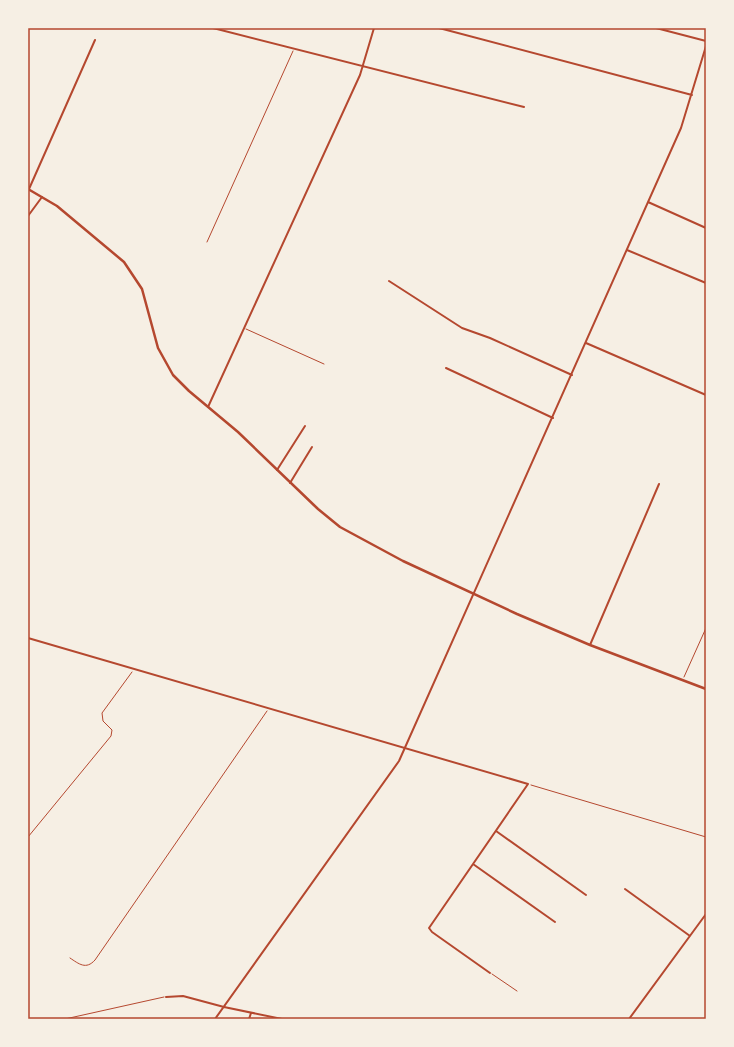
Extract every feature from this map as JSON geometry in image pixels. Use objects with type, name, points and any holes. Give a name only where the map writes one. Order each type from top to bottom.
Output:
[{"type":"main road","points":[[28,189],[42,196],[67,214],[126,264],[143,293],[158,348],[164,362],[178,381],[238,432],[326,516],[349,533],[403,561],[474,594],[590,645],[706,689]]},
{"type":"street","points":[[213,28],[524,106]]},
{"type":"street","points":[[208,407],[363,66],[374,28]]},
{"type":"street","points":[[439,28],[692,95]]},
{"type":"street","points":[[656,28],[706,41]]},
{"type":"street","points":[[28,189],[94,40]]},
{"type":"street","points":[[215,1019],[392,772],[405,748],[682,126],[706,46]]},
{"type":"street","points":[[28,216],[42,196]]},
{"type":"street","points":[[648,202],[706,228]]},
{"type":"street","points":[[627,250],[706,283]]},
{"type":"street","points":[[389,281],[462,328],[490,338],[572,375]]},
{"type":"street","points":[[586,343],[706,395]]},
{"type":"street","points":[[446,368],[553,418]]},
{"type":"street","points":[[277,470],[305,426]]},
{"type":"street","points":[[290,483],[312,447]]},
{"type":"street","points":[[590,645],[659,484]]},
{"type":"street","points":[[28,638],[528,784],[429,929],[490,973]]},
{"type":"street","points":[[496,831],[586,895]]},
{"type":"street","points":[[473,864],[555,922]]},
{"type":"street","points":[[625,889],[690,936]]},
{"type":"street","points":[[629,1019],[706,915]]},
{"type":"street","points":[[166,997],[184,996],[267,1018],[282,1019]]},
{"type":"street","points":[[249,1019],[250,1013]]},
{"type":"path","points":[[207,242],[294,49]]},
{"type":"path","points":[[244,328],[324,364]]},
{"type":"path","points":[[683,680],[706,628]]},
{"type":"path","points":[[28,837],[111,736],[112,730],[102,720],[102,713],[135,669]]},
{"type":"path","points":[[70,958],[83,966],[87,966],[95,960],[269,708]]},
{"type":"path","points":[[528,784],[706,837]]},
{"type":"path","points":[[490,973],[517,991]]},
{"type":"path","points":[[65,1019],[166,997]]}]
